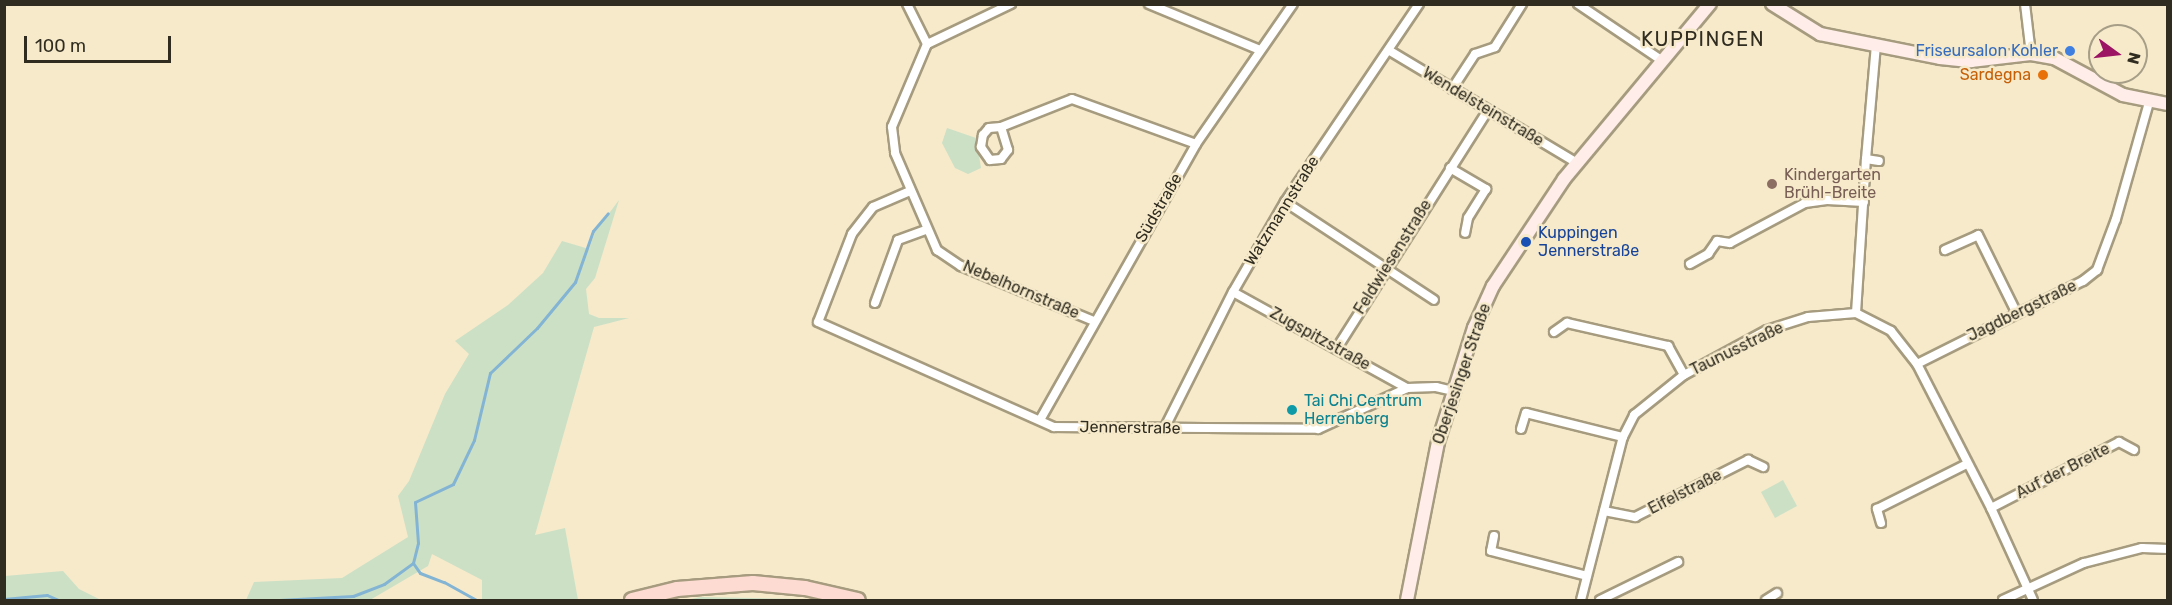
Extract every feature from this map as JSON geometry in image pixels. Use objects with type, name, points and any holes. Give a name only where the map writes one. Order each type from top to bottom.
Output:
[{"type":"main road","name":"Oberjesinger Straße","points":[[1407,600],[1433,462],[1453,391],[1493,286],[1577,163],[1710,4]]},
{"type":"main road","points":[[1772,4],[1820,34],[1971,61],[2031,54],[2054,58],[2104,86],[2149,102],[2168,104]]},
{"type":"main road","points":[[632,600],[700,585],[753,583],[805,588],[858,600]]},
{"type":"street","points":[[908,4],[927,44],[1011,4]]},
{"type":"street","points":[[1149,4],[1260,50]]},
{"type":"street","name":"Südstraße","points":[[1040,420],[1196,144],[1293,4]]},
{"type":"street","name":"Watzmannstraße","points":[[1164,429],[1233,292],[1285,202],[1390,51],[1419,4]]},
{"type":"street","points":[[1452,89],[1475,54],[1495,47],[1522,4]]},
{"type":"street","points":[[1578,4],[1661,60]]},
{"type":"street","points":[[2025,4],[2031,54]]},
{"type":"street","name":"Nebelhornstraße","points":[[927,44],[892,127],[895,153],[926,230],[937,250],[960,266],[1094,321]]},
{"type":"street","points":[[1876,44],[1856,313],[1891,331],[1917,364],[1991,508],[2033,600]]},
{"type":"street","name":"Wendelsteinstraße","points":[[1390,51],[1487,112],[1577,163]]},
{"type":"street","points":[[1001,127],[1072,99],[1196,144]]},
{"type":"street","name":"Jagdbergstraße","points":[[1917,364],[2016,312],[2083,282],[2097,270],[2116,219],[2149,102]]},
{"type":"street","name":"Feldwiesenstraße","points":[[1337,348],[1386,267],[1487,112]]},
{"type":"street","points":[[1866,159],[1879,161]]},
{"type":"street","points":[[1450,168],[1486,189],[1468,218],[1466,234]]},
{"type":"street","name":"Jennerstraße","points":[[910,191],[873,207],[852,234],[818,322],[1054,427],[1318,429],[1407,388],[1436,387],[1453,391]]},
{"type":"street","points":[[1690,264],[1708,254],[1717,241],[1730,243],[1805,203],[1827,200],[1864,202]]},
{"type":"street","points":[[1285,202],[1434,300]]},
{"type":"street","points":[[874,303],[898,240],[926,230]]},
{"type":"street","points":[[1945,250],[1978,235],[2016,312]]},
{"type":"street","name":"Zugspitzstraße","points":[[1233,292],[1407,388]]},
{"type":"street","name":"Taunusstraße","points":[[1581,600],[1623,437],[1634,415],[1684,375],[1767,330],[1808,317],[1856,313]]},
{"type":"street","points":[[1554,332],[1567,323],[1668,346],[1684,375]]},
{"type":"street","points":[[1521,429],[1526,413],[1623,437]]},
{"type":"street","name":"Auf der Breite","points":[[1991,508],[2119,442],[2134,450]]},
{"type":"street","name":"Eifelstraße","points":[[1604,511],[1635,517],[1748,460],[1763,467]]},
{"type":"street","points":[[1881,523],[1877,509],[1967,464]]},
{"type":"street","points":[[1494,536],[1491,551],[1587,576]]},
{"type":"street","points":[[2003,600],[2084,563],[2142,548],[2168,549]]},
{"type":"street","points":[[1600,600],[1678,562]]},
{"type":"street","points":[[1766,600],[1777,593]]},
{"type":"green space","points":[[947,128],[976,138],[981,168],[968,174],[955,168],[942,143]]},
{"type":"green space","points":[[619,200],[595,278],[586,289],[589,314],[599,318],[629,318],[594,327],[535,535],[565,528],[578,600],[482,600],[482,580],[432,554],[428,566],[370,600],[246,600],[254,582],[342,578],[408,537],[398,496],[409,481],[445,394],[469,354],[455,341],[508,305],[543,273],[562,241],[589,249],[595,232]]},
{"type":"green space","points":[[1783,480],[1797,506],[1775,518],[1761,492]]},
{"type":"green space","points":[[63,571],[79,589],[101,600],[5,600],[5,576]]},
{"type":"green space","points":[[701,597],[800,599],[813,600],[686,600]]},
{"type":"waterway","points":[[279,600],[353,596],[384,584],[413,563],[418,543],[415,502],[453,484],[474,440],[490,373],[537,328],[575,282],[593,231],[608,213]]},
{"type":"waterway","points":[[413,563],[420,573],[444,582],[476,600]]},
{"type":"waterway","points":[[4,599],[47,595],[58,600]]},
{"type":"place","name":"Friseursalon Kohler","points":[[2070,51]]},
{"type":"place","name":"Sardegna","points":[[2043,75]]},
{"type":"place","name":"Kindergarten Brühl-Breite","points":[[1772,184]]},
{"type":"place","name":"Kuppingen Jennerstraße","points":[[1526,242]]},
{"type":"place","name":"Tai Chi Centrum Herrenberg","points":[[1292,410]]},
{"type":"district","name":"KUPPINGEN","points":[[1703,39]]}]
